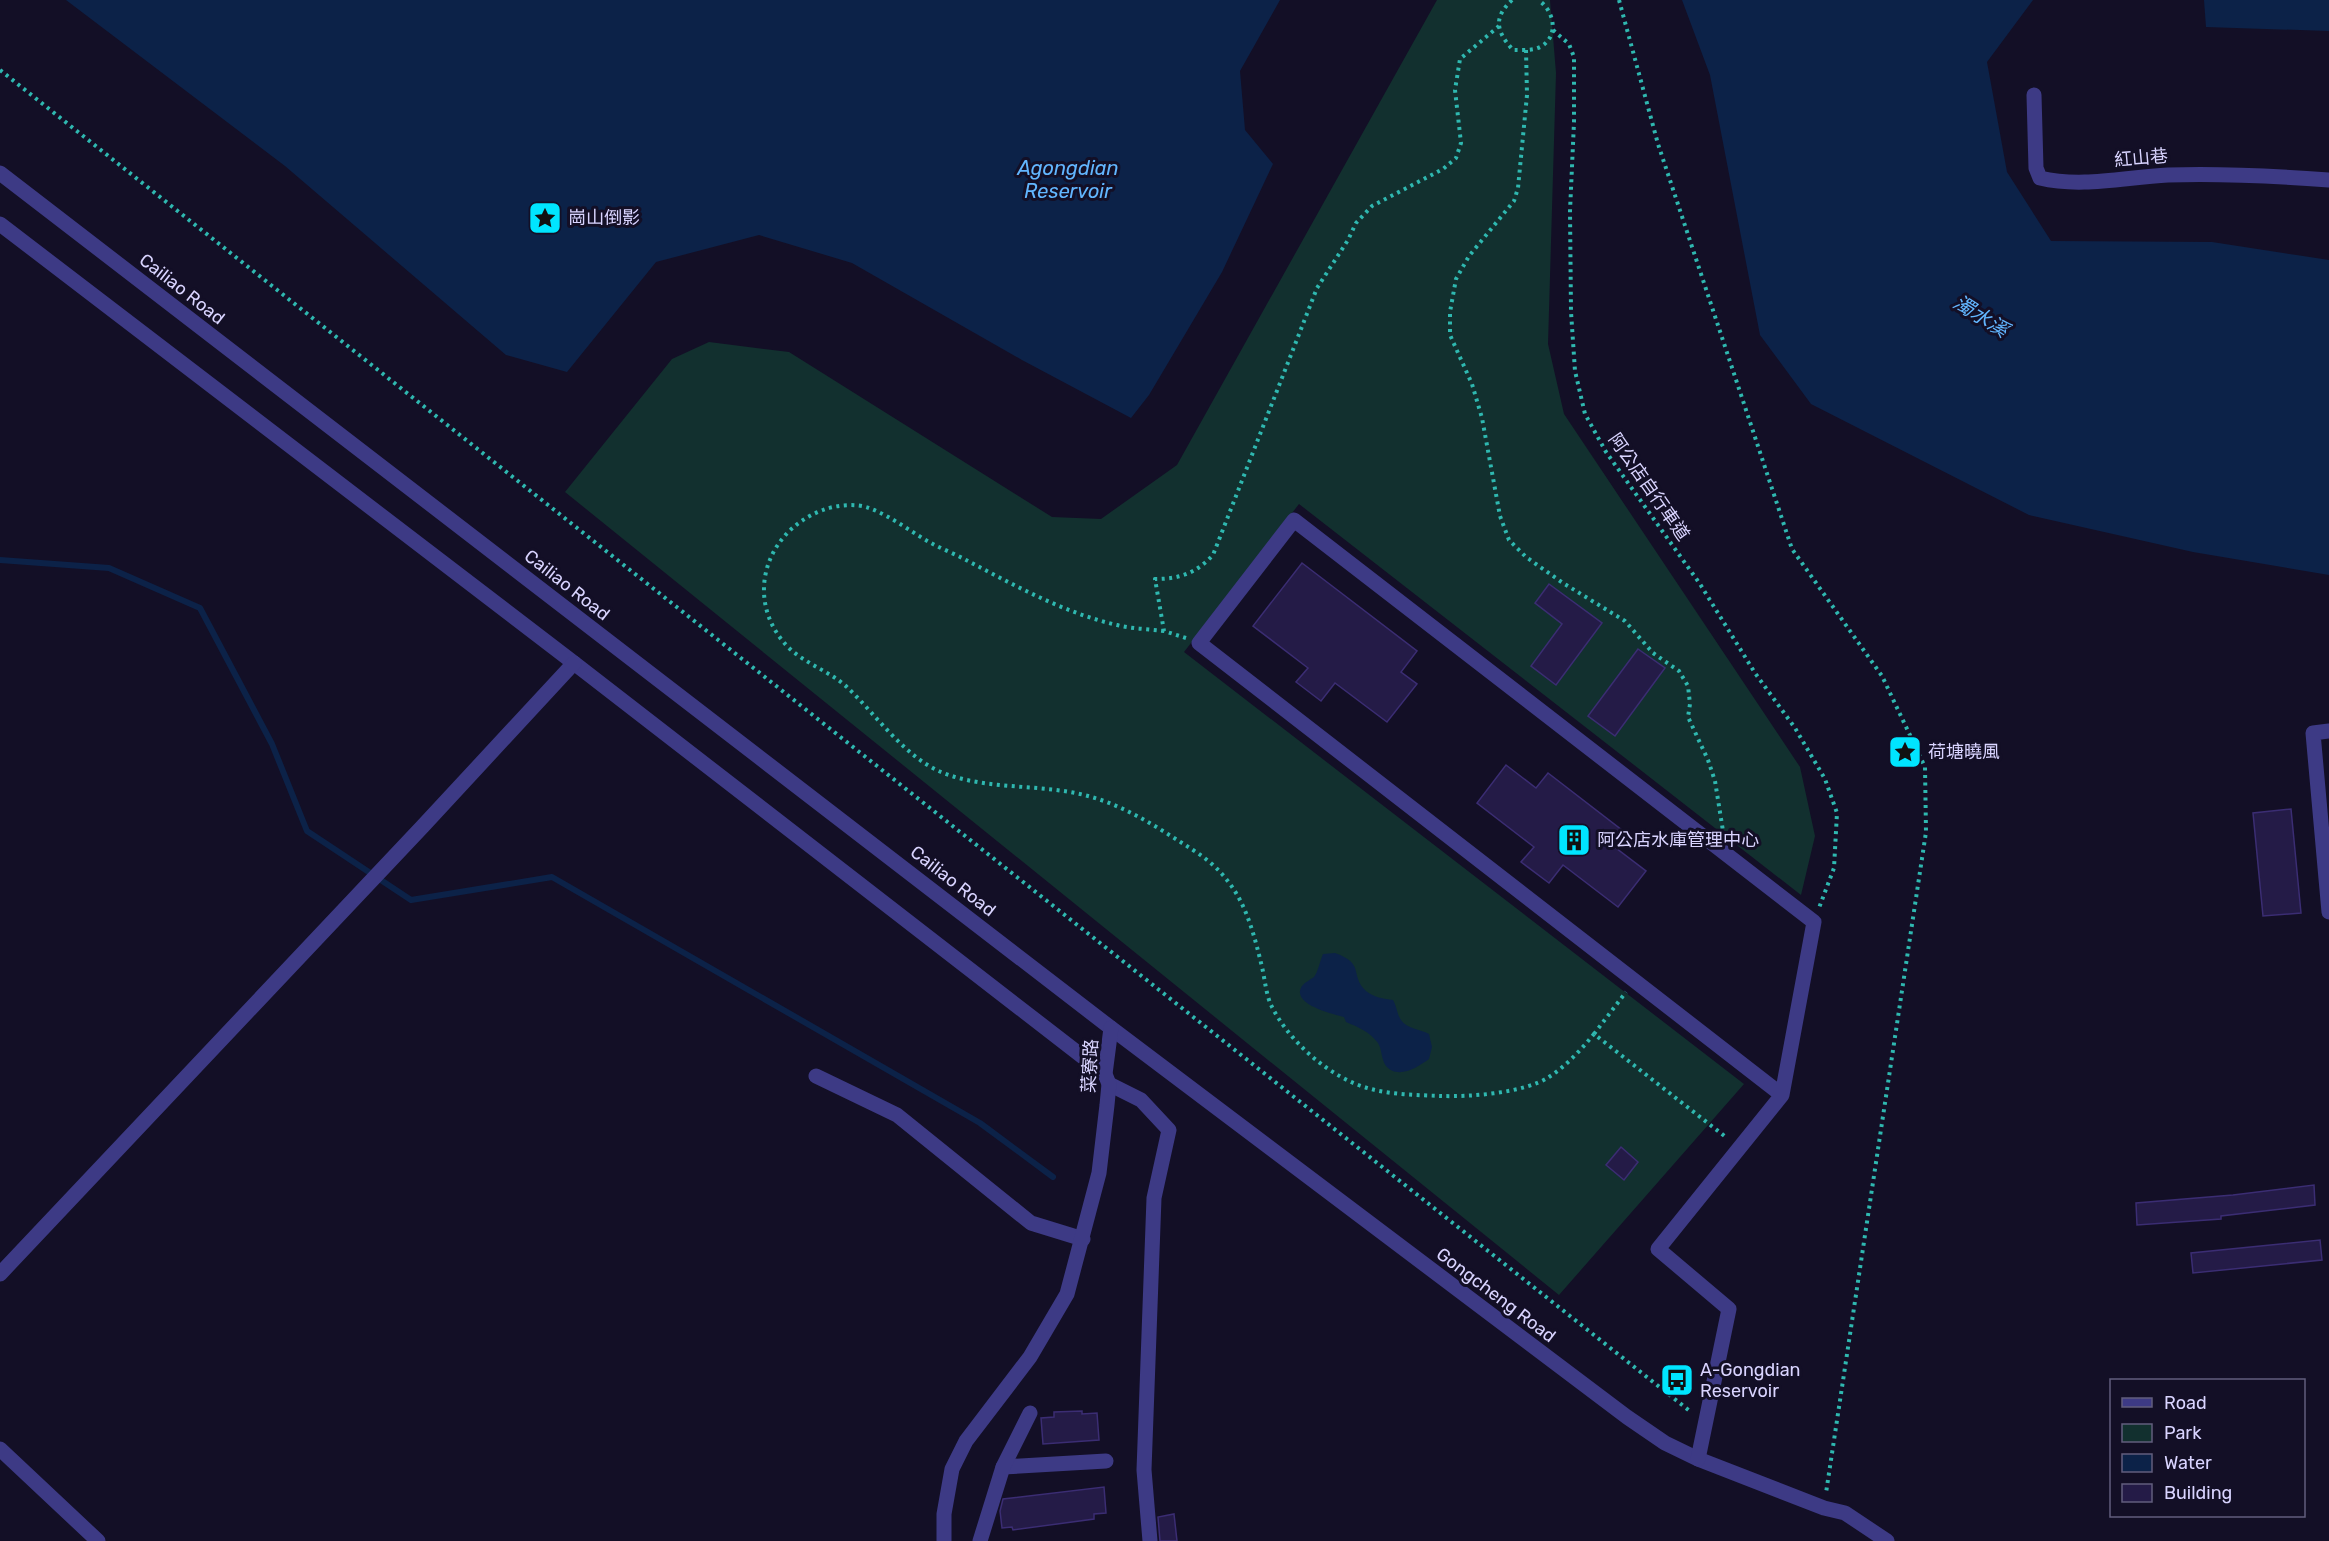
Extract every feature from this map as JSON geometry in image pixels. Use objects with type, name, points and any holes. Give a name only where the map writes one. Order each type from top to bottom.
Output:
[{"type":"street","name":"紅山巷","points":[[2034,95],[2036,168],[2040,178],[2058,183],[2224,173],[2329,180]]},
{"type":"street","name":"Cailiao Road","points":[[0,172],[1111,1028]]},
{"type":"street","points":[[0,224],[574,663],[1107,1079],[1141,1100],[1169,1130],[1154,1198],[1144,1470],[1150,1541]]},
{"type":"street","points":[[1698,1459],[1707,1425],[1729,1309],[1658,1249],[1782,1095],[1814,922],[1294,520],[1199,643],[1782,1095]]},
{"type":"street","points":[[0,1274],[574,663]]},
{"type":"street","points":[[2329,731],[2313,733],[2329,912]]},
{"type":"street","name":"Gongcheng Road","points":[[1111,1028],[1627,1417],[1665,1443],[1698,1459],[1824,1508],[1845,1513],[1887,1541]]},
{"type":"street","name":"菜寮路","points":[[944,1541],[944,1514],[952,1469],[966,1441],[1030,1357],[1067,1294],[1099,1173],[1107,1105],[1111,1028]]},
{"type":"street","points":[[816,1076],[897,1115],[1031,1223],[1083,1239]]},
{"type":"street","points":[[980,1541],[1003,1467],[1030,1413]]},
{"type":"street","points":[[0,1449],[98,1541]]},
{"type":"street","points":[[1003,1467],[1106,1461]]},
{"type":"path","points":[[1512,0],[1501,11],[1499,26],[1503,39],[1513,50],[1541,47],[1549,39],[1553,30]]},
{"type":"path","name":"阿公店自行車道","points":[[1538,0],[1545,4],[1553,30],[1569,44],[1574,57],[1570,211],[1571,312],[1575,371],[1585,414],[1606,452],[1700,584],[1755,673],[1795,728],[1825,779],[1837,813],[1834,868],[1814,922]]},
{"type":"path","points":[[1619,0],[1658,144],[1792,549],[1882,676],[1925,767],[1926,832],[1824,1508]]},
{"type":"path","points":[[1164,631],[1155,579],[1179,577],[1201,568],[1213,555],[1317,288],[1348,240],[1356,223],[1372,206],[1443,169],[1456,158],[1461,143],[1455,90],[1460,59],[1499,26]]},
{"type":"path","points":[[1526,50],[1527,95],[1518,188],[1514,201],[1468,256],[1456,279],[1450,312],[1450,335],[1472,384],[1482,418],[1497,499],[1509,540],[1527,557],[1563,583],[1624,621],[1653,652],[1667,660],[1679,671],[1688,686],[1690,704],[1688,717],[1708,760],[1719,800],[1723,828],[1723,852]]},
{"type":"path","points":[[0,70],[1707,1425]]},
{"type":"path","points":[[1199,643],[1164,631],[1122,627],[1061,607],[934,545],[866,506],[825,508],[805,519],[789,532],[774,551],[767,570],[763,595],[767,616],[776,633],[791,650],[809,664],[838,678],[900,742],[923,762],[943,773],[975,780],[1086,795],[1122,807],[1198,853],[1228,878],[1248,916],[1270,1003],[1291,1036],[1315,1060],[1346,1079],[1371,1089],[1417,1095],[1463,1097],[1502,1093],[1546,1079],[1576,1055],[1635,980]]},
{"type":"path","points":[[1594,1034],[1739,1148]]},
{"type":"green space","points":[[1437,0],[1550,0],[1556,73],[1548,344],[1564,414],[1800,767],[1815,836],[1801,895],[1299,504],[1184,652],[1744,1084],[1559,1295],[565,492],[672,359],[709,342],[789,352],[1052,517],[1101,519],[1177,465]]},
{"type":"water","name":"Agongdian Reservoir","points":[[66,0],[1280,0],[1240,71],[1245,130],[1273,164],[1222,272],[1149,395],[1131,418],[1022,360],[852,263],[759,235],[656,262],[567,372],[506,355],[285,166]]},
{"type":"water","name":"濁水溪","points":[[1682,0],[2033,0],[1987,62],[2007,172],[2051,241],[2212,242],[2329,260],[2329,575],[2193,552],[2029,515],[1811,404],[1760,335],[1710,75]]},
{"type":"water","points":[[2204,0],[2329,0],[2329,31],[2206,27]]},
{"type":"water","points":[[1335,953],[1351,961],[1358,980],[1366,991],[1375,996],[1393,1000],[1404,1023],[1429,1034],[1432,1047],[1429,1059],[1408,1071],[1391,1070],[1384,1063],[1375,1039],[1346,1022],[1344,1017],[1314,1007],[1302,998],[1300,992],[1302,986],[1314,977],[1323,954]]},
{"type":"building","points":[[1302,563],[1417,651],[1401,672],[1417,684],[1387,722],[1335,683],[1321,701],[1296,682],[1308,668],[1253,626]]},
{"type":"building","points":[[1549,584],[1602,623],[1556,685],[1531,666],[1562,624],[1535,603]]},
{"type":"building","points":[[1638,649],[1665,668],[1615,736],[1588,716]]},
{"type":"building","name":"阿公店水庫管理中心","points":[[1506,765],[1536,788],[1548,773],[1627,834],[1616,848],[1646,871],[1618,907],[1563,865],[1549,883],[1521,862],[1534,847],[1477,803]]},
{"type":"building","points":[[2291,809],[2301,913],[2263,916],[2253,813]]},
{"type":"building","points":[[1621,1147],[1638,1162],[1624,1180],[1606,1165]]},
{"type":"building","points":[[2314,1185],[2315,1205],[2221,1216],[2221,1219],[2137,1225],[2136,1203]]},
{"type":"building","points":[[2320,1240],[2322,1260],[2193,1273],[2191,1253]]},
{"type":"building","points":[[1082,1411],[1082,1414],[1097,1413],[1099,1440],[1043,1444],[1041,1418],[1054,1417],[1054,1412]]},
{"type":"building","points":[[1104,1487],[1106,1513],[1094,1514],[1094,1519],[1013,1530],[1012,1527],[1002,1528],[1000,1511],[1003,1499]]},
{"type":"building","points":[[1174,1514],[1177,1541],[1160,1541],[1158,1517]]},
{"type":"waterway","points":[[0,560],[109,568],[200,608],[272,744],[307,831],[411,900],[552,877],[980,1123],[1053,1177]]},
{"type":"place","name":"崗山倒影","points":[[545,218]]},
{"type":"place","name":"荷塘曉風","points":[[1905,752]]},
{"type":"place","name":"阿公店水庫管理中心","points":[[1574,840]]},
{"type":"place","name":"A-Gongdian Reservoir","points":[[1677,1380]]}]
